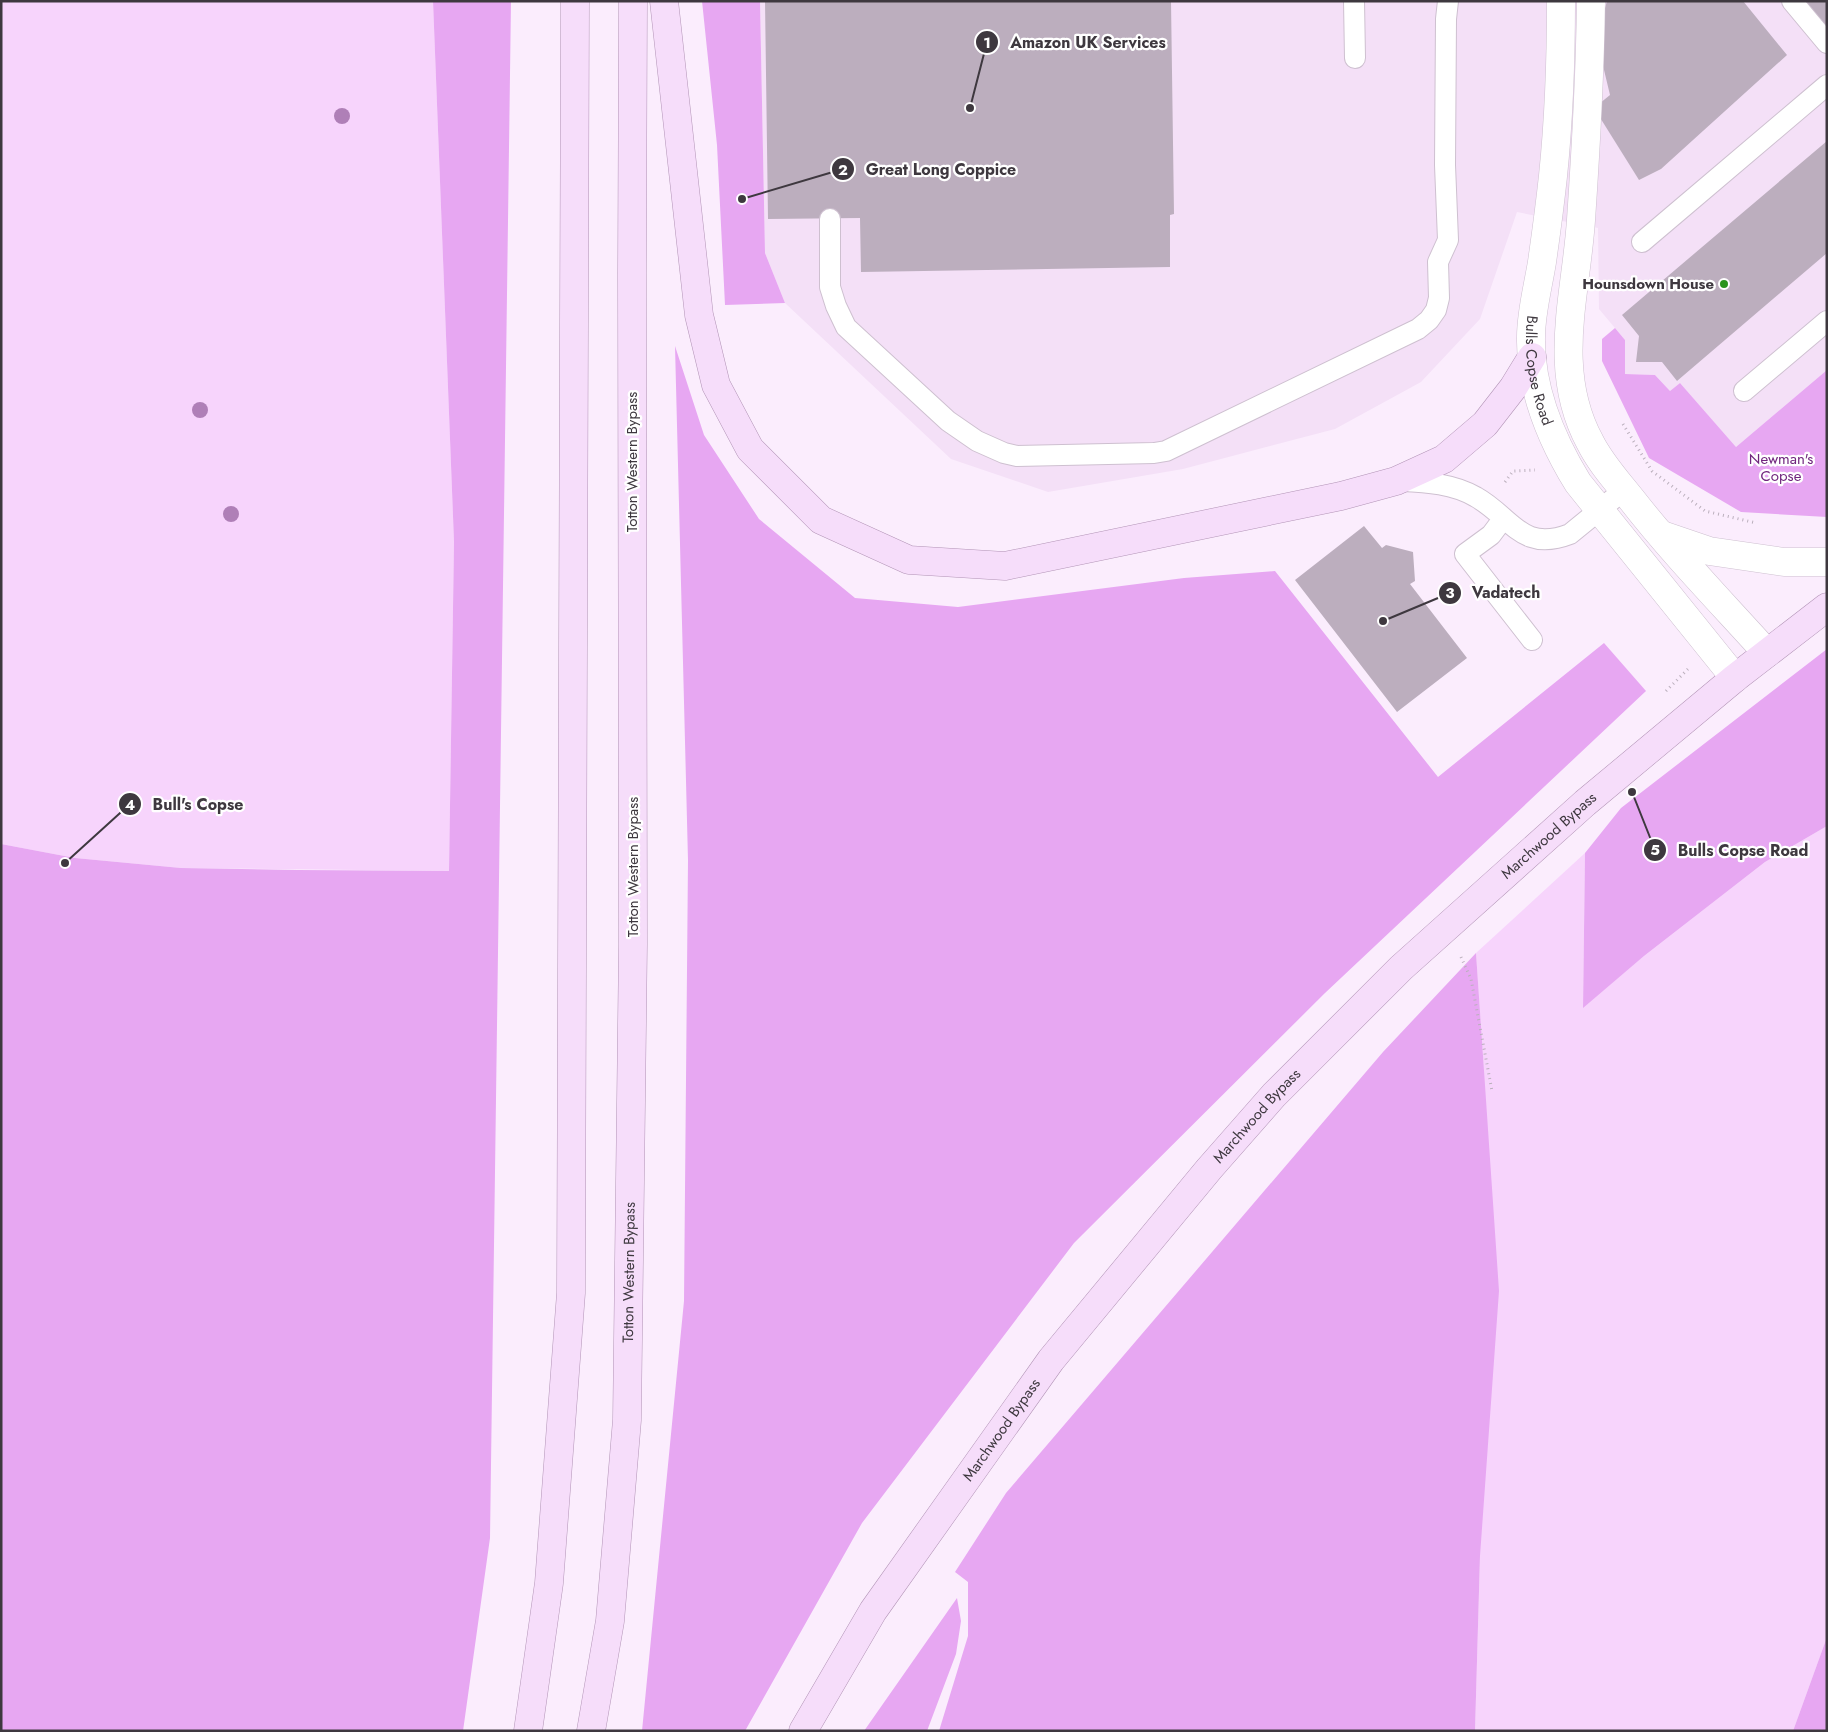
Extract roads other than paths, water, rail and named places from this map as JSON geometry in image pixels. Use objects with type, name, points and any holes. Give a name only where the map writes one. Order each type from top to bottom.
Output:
[{"type":"main road","points":[[528,1731],[549,1583],[571,1293],[575,1]]},
{"type":"main road","name":"Totton Western Bypass","points":[[591,1731],[610,1621],[627,1420],[634,944],[633,1]]},
{"type":"main road","points":[[664,1],[699,315],[716,385],[750,449],[821,520],[909,560],[1005,566],[1341,496],[1396,481],[1444,459],[1486,424],[1513,388],[1532,357]]},
{"type":"main road","name":"Marchwood Bypass","points":[[803,1731],[873,1611],[1051,1360],[1274,1095],[1401,968],[1585,804],[1735,678],[1827,607]]},
{"type":"street","name":"Bulls Copse Road","points":[[1561,1],[1561,62],[1553,174],[1542,260],[1532,317],[1532,357],[1543,413],[1562,457],[1578,484],[1735,678]]},
{"type":"street","name":"Bulls Copse Road","points":[[1591,1],[1587,132],[1578,259],[1570,301],[1567,344],[1570,381],[1578,414],[1590,442],[1604,466],[1658,534],[1767,653]]},
{"type":"street","points":[[1658,534],[1709,551],[1784,562],[1827,562]]},
{"type":"lane","points":[[1354,1],[1355,58]]},
{"type":"lane","points":[[830,219],[830,287],[846,327],[948,421],[977,441],[1004,453],[1017,456],[1154,453],[1166,451],[1418,329],[1429,320],[1436,310],[1439,298],[1438,262],[1448,240],[1445,155],[1446,19],[1448,1]]},
{"type":"lane","points":[[1792,1],[1827,43]]},
{"type":"lane","points":[[1642,242],[1827,85]]},
{"type":"lane","points":[[1744,391],[1827,322]]},
{"type":"lane","points":[[1396,481],[1426,482],[1456,488],[1475,496],[1503,519],[1530,537],[1540,539],[1551,539],[1570,534],[1624,490]]},
{"type":"lane","points":[[1503,519],[1491,534],[1466,554],[1532,640]]},
{"type":"place","name":"Amazon UK Services","points":[[970,108]]},
{"type":"place","name":"Great Long Coppice","points":[[742,199]]},
{"type":"place","name":"Hounsdown House","points":[[1724,284]]},
{"type":"place","name":"Vadatech","points":[[1383,621]]},
{"type":"place","name":"Bulls Copse Road","points":[[1632,792]]},
{"type":"place","name":"Bull's Copse","points":[[65,863]]},
{"type":"park label","name":"Newman's Copse","points":[[1781,468]]}]
